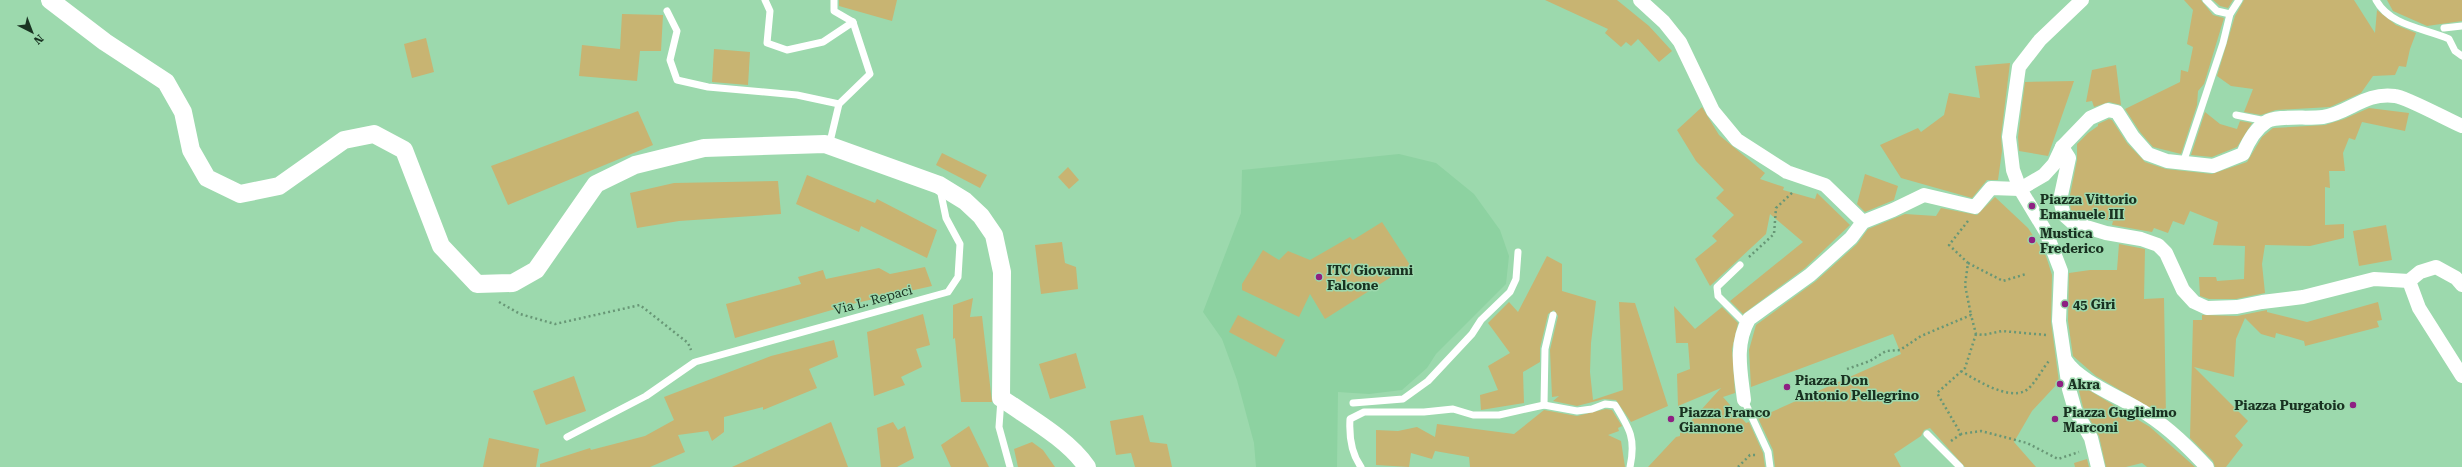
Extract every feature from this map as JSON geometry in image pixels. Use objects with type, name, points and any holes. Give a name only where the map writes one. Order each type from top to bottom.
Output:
[{"type":"street","points":[[50,0],[105,42],[166,82],[182,112],[191,150],[207,178],[240,194],[279,186],[344,140],[374,134],[404,150],[441,246],[477,284],[514,283],[536,270],[596,184],[635,165],[704,148],[825,144],[939,185],[965,201],[981,216],[994,235],[1002,272],[1000,398],[1038,423],[1080,456],[1087,467]]},
{"type":"street","points":[[1640,0],[1659,18],[1680,42],[1713,110],[1737,140],[1787,172],[1825,185],[1863,222]]},
{"type":"street","points":[[2082,0],[2040,40],[2019,67],[2009,137],[2013,170],[2020,189],[2046,232],[2061,271],[2061,339],[2075,410],[2091,438],[2098,467]]},
{"type":"street","points":[[1744,400],[1739,353],[1746,324],[1749,319],[1810,275],[1851,238],[1863,222],[1893,210],[1924,194],[1975,206],[1991,188],[2020,189],[2044,175],[2054,164],[2062,147],[2090,118],[2108,110],[2117,112],[2133,137],[2148,154],[2183,163],[2213,166],[2228,162],[2243,154],[2249,140],[2266,121],[2277,117],[2291,119],[2325,117],[2375,95],[2397,96],[2462,126]]},
{"type":"street","points":[[2062,147],[2069,158],[2060,200],[2064,215],[2073,223],[2106,233],[2141,239],[2158,245],[2166,253],[2183,290],[2194,302],[2207,308],[2236,307],[2303,297],[2374,278],[2414,276],[2436,267],[2456,278],[2462,285]]},
{"type":"street","points":[[2414,276],[2419,308],[2462,376]]},
{"type":"street","points":[[2066,361],[2088,382],[2125,399],[2176,435],[2207,467]]},
{"type":"lane","points":[[765,0],[770,11],[767,43],[787,50],[823,42],[853,22]]},
{"type":"lane","points":[[829,146],[839,104],[870,74],[853,22],[834,11],[834,0]]},
{"type":"lane","points":[[2206,0],[2218,11],[2230,14]]},
{"type":"lane","points":[[2183,163],[2223,43],[2230,14],[2239,0]]},
{"type":"lane","points":[[2376,0],[2385,12],[2406,26],[2428,30],[2449,38],[2455,51],[2462,56]]},
{"type":"lane","points":[[667,11],[677,31],[670,60],[678,80],[708,87],[797,95],[839,104]]},
{"type":"lane","points":[[2444,28],[2462,26]]},
{"type":"lane","points":[[2236,115],[2266,121]]},
{"type":"lane","name":"Via L. Repaci","points":[[567,437],[646,396],[694,362],[948,292],[958,277],[960,244],[946,218],[939,185]]},
{"type":"lane","points":[[1353,403],[1403,399],[1428,381],[1472,334],[1481,320],[1510,292],[1516,279],[1518,252]]},
{"type":"lane","points":[[1740,265],[1717,287],[1718,296],[1746,324]]},
{"type":"lane","points":[[1544,405],[1545,349],[1554,315]]},
{"type":"lane","points":[[1000,398],[999,427],[1010,467]]},
{"type":"lane","points":[[1744,400],[1769,457],[1770,467]]},
{"type":"lane","points":[[1361,467],[1355,458],[1350,435],[1350,419],[1357,414],[1364,412],[1424,412],[1453,409],[1473,415],[1500,415],[1544,405],[1576,411],[1592,409],[1605,404],[1616,406],[1627,423],[1634,447],[1630,467]]},
{"type":"lane","points":[[1927,434],[1960,467]]},
{"type":"path","points":[[1740,265],[1774,234],[1776,208],[1808,178]]},
{"type":"path","points":[[1975,206],[1965,227],[1949,245],[1968,263],[2002,281],[2026,274]]},
{"type":"path","points":[[1968,263],[1965,285],[1976,334],[1965,368],[1937,393],[1961,434],[1981,431],[2027,444],[2058,459],[2093,447]]},
{"type":"path","points":[[477,284],[492,298],[520,314],[555,324],[640,305],[688,343],[694,362]]},
{"type":"path","points":[[1848,369],[1870,361],[1886,350],[1900,350],[1921,336],[1971,315]]},
{"type":"path","points":[[1961,371],[1979,382],[2016,394],[2026,390],[2061,339],[2002,331],[1983,336],[1976,334]]},
{"type":"path","points":[[1738,467],[1750,456],[1769,457]]},
{"type":"shaded area","points":[[1399,154],[1436,163],[1474,194],[1500,230],[1509,256],[1506,284],[1436,354],[1427,368],[1402,390],[1369,394],[1338,392],[1337,467],[1256,467],[1254,443],[1237,380],[1222,339],[1203,312],[1241,213],[1242,170]]},
{"type":"building","points":[[839,0],[897,0],[892,21],[839,6]]},
{"type":"building","points":[[1545,0],[1617,0],[1649,26],[1672,51],[1659,62],[1638,39],[1631,46],[1626,42],[1621,47],[1605,33],[1608,29]]},
{"type":"building","points":[[2184,0],[2201,0],[2213,15],[2224,18],[2204,84],[2198,91],[2197,105],[2181,154],[2153,147],[2140,132],[2125,109],[2180,82],[2181,70],[2188,72],[2193,47],[2187,44],[2193,10]]},
{"type":"building","points":[[2213,0],[2233,0],[2228,8],[2220,6]]},
{"type":"building","points":[[2244,0],[2354,0],[2375,33],[2377,10],[2396,25],[2416,33],[2410,49],[2406,67],[2399,66],[2395,75],[2373,76],[2361,93],[2330,107],[2276,110],[2261,115],[2244,112],[2253,89],[2231,86],[2217,76],[2235,16]]},
{"type":"building","points":[[2387,0],[2462,0],[2462,21],[2427,26],[2393,11]]},
{"type":"building","points":[[622,14],[663,15],[661,51],[640,51],[637,81],[579,76],[582,45],[620,49]]},
{"type":"building","points":[[426,38],[434,72],[412,78],[404,44]]},
{"type":"building","points":[[714,49],[750,52],[748,85],[712,82]]},
{"type":"building","points":[[2010,63],[2001,136],[2002,151],[1998,180],[1987,180],[1972,198],[1901,178],[1880,145],[1918,128],[1921,132],[1944,115],[1949,93],[1980,98],[1975,66]]},
{"type":"building","points":[[2116,65],[2121,105],[2109,102],[2094,107],[2092,101],[2086,102],[2092,70]]},
{"type":"building","points":[[2074,81],[2048,156],[2019,151],[2018,137],[2025,82]]},
{"type":"building","points":[[1702,107],[1719,135],[1765,173],[1760,179],[1784,187],[1783,190],[1815,199],[1817,193],[1850,225],[1805,268],[1743,314],[1730,301],[1803,242],[1770,214],[1766,234],[1710,286],[1695,259],[1717,241],[1712,236],[1734,215],[1716,198],[1724,190],[1696,161],[1677,130]]},
{"type":"building","points":[[2369,108],[2409,113],[2405,131],[2362,122],[2355,140],[2349,138],[2343,153],[2345,171],[2329,171],[2330,188],[2325,187],[2325,225],[2344,224],[2344,238],[2310,246],[2265,245],[2262,264],[2265,293],[2236,299],[2209,299],[2200,296],[2199,277],[2216,277],[2217,281],[2244,279],[2245,246],[2213,245],[2218,222],[2190,211],[2184,225],[2173,221],[2168,233],[2154,228],[2152,232],[2112,225],[2113,221],[2078,216],[2071,210],[2069,200],[2077,160],[2077,144],[2098,126],[2098,124],[2109,119],[2112,120],[2127,143],[2145,162],[2166,169],[2212,174],[2247,162],[2262,137],[2273,128],[2325,125],[2344,119]]},
{"type":"building","points":[[638,111],[653,145],[508,205],[491,166]]},
{"type":"building","points":[[2205,112],[2220,124],[2237,129],[2240,121],[2252,123],[2237,147],[2212,157],[2191,155]]},
{"type":"building","points":[[942,153],[987,175],[980,188],[936,165]]},
{"type":"building","points":[[1068,167],[1079,180],[1069,189],[1058,177]]},
{"type":"building","points":[[1865,174],[1898,186],[1894,200],[1865,212],[1857,204]]},
{"type":"building","points":[[807,175],[875,203],[877,199],[937,230],[927,258],[861,226],[859,232],[796,204]]},
{"type":"building","points":[[778,181],[781,214],[679,221],[637,228],[630,193],[674,183]]},
{"type":"building","points":[[1995,197],[2028,228],[2046,256],[2052,275],[2051,322],[2059,382],[2032,411],[2014,442],[2036,467],[1965,467],[1930,428],[1924,430],[1921,436],[1894,454],[1901,467],[1775,467],[1773,450],[1758,418],[1901,354],[1893,334],[1751,387],[1749,350],[1756,325],[1816,281],[1857,244],[1868,229],[1905,214],[1936,216],[1941,208],[1977,215]]},
{"type":"building","name":"ITC Giovanni Falcone","points":[[1382,222],[1410,265],[1325,319],[1310,294],[1299,317],[1242,290],[1242,284],[1263,250],[1279,260],[1288,251],[1310,260],[1350,237],[1353,240]]},
{"type":"building","points":[[2386,225],[2392,260],[2359,266],[2353,231]]},
{"type":"building","points":[[1062,242],[1065,263],[1076,267],[1078,289],[1041,294],[1035,245]]},
{"type":"building","points":[[2119,244],[2145,249],[2144,299],[2164,298],[2166,417],[2096,376],[2073,356],[2068,321],[2069,273],[2090,270],[2117,270]]},
{"type":"building","points":[[1547,256],[1562,264],[1562,291],[1596,301],[1591,343],[1590,372],[1593,400],[1623,390],[1619,302],[1635,303],[1668,406],[1631,422],[1616,400],[1604,399],[1577,406],[1553,401],[1559,396],[1552,397],[1550,350],[1558,316],[1554,310],[1548,314],[1540,348],[1540,362],[1523,372],[1524,403],[1481,410],[1480,395],[1498,390],[1488,366],[1510,353],[1488,323],[1509,302],[1518,312]]},
{"type":"building","points":[[925,267],[932,286],[856,303],[735,338],[726,304],[801,284],[798,277],[823,270],[826,279],[879,268],[890,274]]},
{"type":"building","points":[[973,298],[970,317],[982,316],[992,402],[961,402],[955,338],[953,339],[953,305]]},
{"type":"building","points":[[2378,302],[2382,320],[2377,321],[2379,327],[2305,346],[2304,341],[2276,333],[2275,338],[2261,334],[2245,318],[2236,339],[2234,377],[2194,367],[2248,421],[2235,436],[2243,445],[2226,467],[2215,467],[2213,461],[2190,438],[2193,320],[2202,320],[2202,315],[2237,316],[2267,310],[2267,312],[2307,322]]},
{"type":"building","points":[[1674,306],[1695,329],[1722,307],[1738,323],[1732,349],[1735,393],[1723,397],[1746,423],[1749,422],[1763,453],[1765,467],[1648,467],[1676,437],[1680,436],[1680,433],[1721,388],[1678,406],[1677,374],[1690,369],[1688,343],[1676,343]]},
{"type":"building","points":[[923,314],[930,345],[916,349],[922,367],[901,377],[905,385],[874,396],[867,332]]},
{"type":"building","points":[[1238,315],[1285,340],[1276,357],[1229,332]]},
{"type":"building","points":[[834,340],[838,357],[809,369],[817,388],[763,410],[763,407],[724,417],[724,432],[712,441],[708,431],[678,435],[685,452],[650,467],[540,467],[540,464],[590,448],[591,450],[645,436],[674,420],[664,397],[771,356]]},
{"type":"building","points":[[1076,353],[1086,388],[1050,399],[1039,364]]},
{"type":"building","points":[[574,376],[586,411],[546,425],[533,391]]},
{"type":"building","points":[[2077,383],[2150,427],[2195,467],[2147,467],[2142,463],[2126,467],[2106,467],[2099,436],[2083,407]]},
{"type":"building","points":[[1606,409],[1612,410],[1622,426],[1618,428],[1619,431],[1608,435],[1621,441],[1625,467],[1470,467],[1469,457],[1435,451],[1432,459],[1411,453],[1409,467],[1376,465],[1376,430],[1398,431],[1417,427],[1435,437],[1437,424],[1514,434],[1544,410],[1577,416]]},
{"type":"building","points":[[1143,415],[1150,442],[1167,444],[1172,467],[1135,467],[1131,453],[1116,455],[1110,421]]},
{"type":"building","points":[[831,422],[848,467],[732,467]]},
{"type":"building","points":[[893,422],[898,430],[905,426],[914,458],[897,467],[881,467],[877,428]]},
{"type":"building","points":[[969,426],[989,467],[951,467],[941,445]]},
{"type":"building","points":[[489,438],[539,449],[536,467],[483,467]]},
{"type":"building","points":[[1032,442],[1043,450],[1055,467],[1018,467],[1014,449]]},
{"type":"building","points":[[2087,459],[2089,467],[2075,467],[2074,463]]},
{"type":"place","name":"Piazza Vittorio Emanuele III","points":[[2032,206]]},
{"type":"place","name":"Mustica Frederico","points":[[2032,240]]},
{"type":"place","name":"ITC Giovanni Falcone","points":[[1319,277]]},
{"type":"place","name":"45 Giri","points":[[2065,304]]},
{"type":"place","name":"Akra","points":[[2060,384]]},
{"type":"place","name":"Piazza Don Antonio Pellegrino","points":[[1787,387]]},
{"type":"place","name":"Piazza Purgatoio","points":[[2353,405]]},
{"type":"place","name":"Piazza Franco Giannone","points":[[1671,419]]},
{"type":"place","name":"Piazza Guglielmo Marconi","points":[[2055,419]]}]
